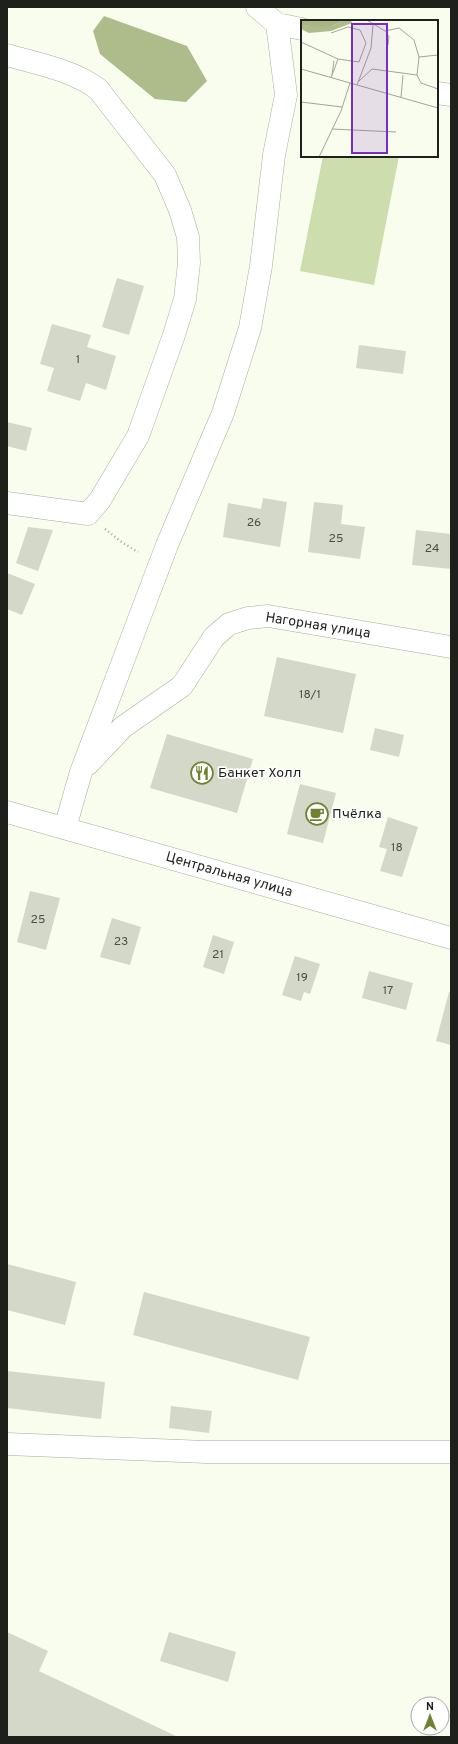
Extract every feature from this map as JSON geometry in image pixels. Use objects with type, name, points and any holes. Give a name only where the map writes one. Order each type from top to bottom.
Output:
[{"type":"street","points":[[257,7],[277,24],[301,29]]},
{"type":"street","points":[[65,828],[81,772],[159,564],[223,413],[250,328],[261,266],[274,155],[286,95],[277,24]]},
{"type":"street","points":[[7,54],[67,72],[86,80],[98,89],[165,175],[180,210],[188,237],[189,262],[184,299],[174,335],[138,436],[100,500],[88,514],[7,503]]},
{"type":"street","name":"Нагорная улица","points":[[81,772],[123,727],[182,686],[214,637],[229,624],[248,618],[268,616],[451,647]]},
{"type":"street","name":"Центральная улица","points":[[7,812],[451,938]]},
{"type":"street","points":[[7,1444],[206,1452],[451,1452]]},
{"type":"path","points":[[88,514],[123,543],[159,564]]},
{"type":"green space","points":[[104,16],[187,46],[207,81],[186,102],[155,99],[100,54],[93,31]]},
{"type":"green space","points":[[323,157],[399,157],[374,285],[300,271]]},
{"type":"building","points":[[117,278],[144,286],[129,335],[102,327]]},
{"type":"building","points":[[52,324],[91,335],[87,347],[116,356],[106,390],[86,383],[80,401],[47,391],[54,368],[40,364]]},
{"type":"building","points":[[359,345],[406,351],[403,374],[356,368]]},
{"type":"building","points":[[7,422],[32,428],[26,451],[7,446]]},
{"type":"building","points":[[263,498],[287,502],[280,547],[223,537],[228,503],[261,509]]},
{"type":"building","points":[[314,502],[343,505],[341,524],[365,527],[360,559],[308,552]]},
{"type":"building","points":[[28,527],[53,530],[38,571],[16,563]]},
{"type":"building","points":[[416,530],[451,534],[451,569],[412,565]]},
{"type":"building","points":[[7,573],[35,584],[22,615],[7,609]]},
{"type":"building","points":[[277,657],[356,674],[343,733],[264,716]]},
{"type":"building","points":[[375,728],[404,735],[399,757],[370,750]]},
{"type":"building","name":"Банкет Холл","points":[[167,734],[253,759],[237,813],[150,788]]},
{"type":"building","points":[[300,784],[336,793],[323,843],[287,834]]},
{"type":"building","points":[[388,817],[418,827],[402,877],[380,871],[387,849],[379,847]]},
{"type":"building","points":[[30,891],[60,898],[46,950],[17,942]]},
{"type":"building","points":[[112,918],[141,927],[130,965],[100,957]]},
{"type":"building","points":[[213,935],[234,942],[224,974],[203,967]]},
{"type":"building","points":[[295,956],[320,964],[310,994],[304,992],[301,1001],[282,995]]},
{"type":"building","points":[[369,971],[413,983],[406,1010],[362,998]]},
{"type":"building","points":[[449,992],[451,992],[451,1045],[436,1041]]},
{"type":"building","points":[[7,1264],[76,1282],[65,1325],[7,1310]]},
{"type":"building","points":[[144,1292],[310,1337],[298,1380],[133,1335]]},
{"type":"building","points":[[7,1371],[105,1382],[101,1419],[7,1408]]},
{"type":"building","points":[[171,1406],[212,1411],[209,1433],[169,1428]]},
{"type":"building","points":[[7,1632],[48,1651],[39,1671],[178,1737],[7,1737]]},
{"type":"building","points":[[169,1632],[236,1652],[228,1682],[160,1661]]},
{"type":"place","name":"Банкет Холл","points":[[202,773]]},
{"type":"place","name":"Пчёлка","points":[[317,814]]}]
